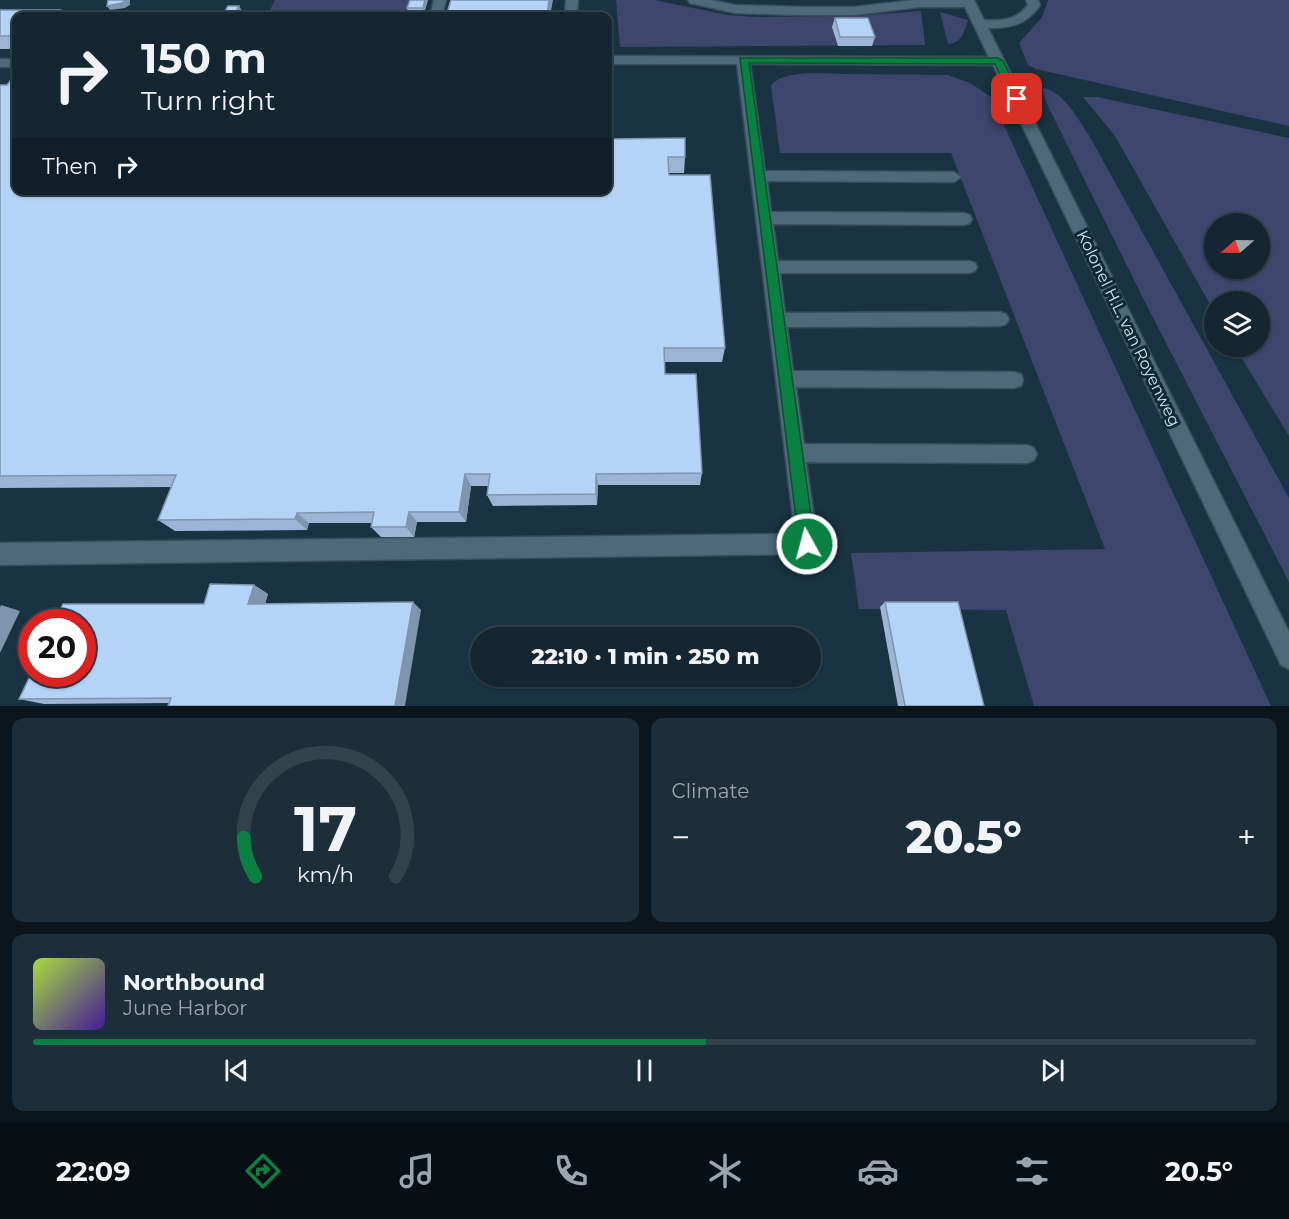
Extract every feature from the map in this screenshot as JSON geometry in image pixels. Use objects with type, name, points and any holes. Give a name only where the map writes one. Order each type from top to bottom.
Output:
[{"type":"street","points":[[694,0],[735,9],[801,11],[854,11],[920,3],[969,2]]},
{"type":"street","points":[[981,24],[1009,24],[1020,21],[1034,5],[1032,0]]},
{"type":"street","name":"Kolonel H.L. van Royenweg","points":[[969,2],[1289,657]]},
{"type":"street","points":[[612,60],[998,61]]},
{"type":"street","points":[[0,554],[807,544],[744,60]]},
{"type":"street","points":[[759,176],[954,177]]},
{"type":"street","points":[[764,219],[964,219]]},
{"type":"street","points":[[770,267],[969,267]]},
{"type":"street","points":[[777,320],[1000,319]]},
{"type":"street","points":[[785,379],[1014,380]]},
{"type":"street","points":[[795,453],[1028,454]]},
{"type":"shaded area","points":[[275,0],[419,0],[415,12],[269,12]]},
{"type":"shaded area","points":[[616,0],[654,0],[728,15],[756,17],[852,16],[921,11],[925,45],[620,47]]},
{"type":"shaded area","points":[[1048,0],[1289,0],[1289,126],[1036,69],[1028,65],[1019,43],[1042,17]]},
{"type":"shaded area","points":[[940,12],[968,20],[962,36],[956,42],[948,44]]},
{"type":"shaded area","points":[[817,73],[948,75],[970,83],[991,97],[1271,706],[1034,706],[1006,610],[859,609],[851,553],[1105,549],[951,153],[780,153],[771,86],[785,77]]},
{"type":"shaded area","points":[[1042,89],[1052,91],[1065,102],[1090,137],[1204,344],[1204,357],[1211,357],[1289,498],[1289,582],[1144,300],[1046,102]]},
{"type":"shaded area","points":[[1083,97],[1097,97],[1289,138],[1289,436],[1241,357],[1270,357],[1270,291],[1204,291],[1204,294],[1115,136]]},
{"type":"building","points":[[108,0],[127,0],[107,6]]},
{"type":"building","points":[[410,0],[425,0],[423,8],[407,8]]},
{"type":"building","points":[[451,0],[549,0],[548,12],[447,12]]},
{"type":"building","points":[[228,6],[239,6],[235,12],[224,12]]},
{"type":"building","points":[[0,10],[60,10],[58,12],[12,12],[12,36],[0,36]]},
{"type":"building","points":[[835,18],[868,18],[875,37],[840,37]]},
{"type":"building","points":[[12,78],[12,195],[612,195],[612,139],[685,138],[685,157],[668,157],[669,175],[710,175],[725,348],[664,348],[665,374],[696,374],[702,473],[596,474],[596,494],[487,495],[490,474],[465,474],[459,512],[409,512],[406,527],[371,527],[374,512],[297,513],[295,519],[158,520],[176,475],[0,476],[0,85],[7,85]]},
{"type":"building","points":[[210,584],[254,585],[248,604],[413,602],[395,706],[168,706],[171,698],[19,699],[25,687],[96,687],[96,609],[60,609],[63,604],[204,604]]},
{"type":"building","points":[[885,602],[958,602],[984,706],[905,706]]},
{"type":"route","points":[[807,544],[744,60],[998,61],[1017,99]]}]
